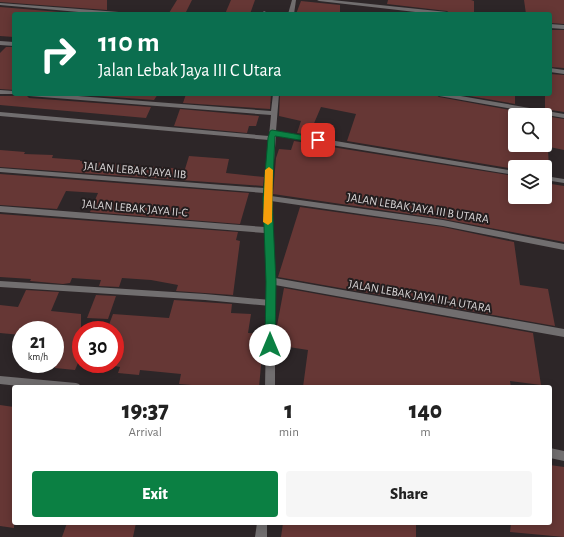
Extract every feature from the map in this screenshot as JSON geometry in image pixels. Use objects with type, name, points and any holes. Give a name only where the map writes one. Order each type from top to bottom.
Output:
[{"type":"street","points":[[291,12],[294,0]]},
{"type":"street","points":[[319,0],[429,12]]},
{"type":"street","points":[[0,4],[95,12]]},
{"type":"street","points":[[552,26],[564,27]]},
{"type":"street","points":[[0,43],[12,44]]},
{"type":"street","points":[[552,70],[564,72]]},
{"type":"street","points":[[0,92],[12,93]]},
{"type":"street","points":[[55,96],[273,113]]},
{"type":"street","points":[[270,385],[271,282],[268,230],[268,194],[273,113],[276,96]]},
{"type":"street","points":[[450,96],[564,116]]},
{"type":"street","points":[[0,114],[272,136],[508,172]]},
{"type":"street","name":"JALAN LEBAK JAYA IIB","points":[[0,170],[193,186],[268,194]]},
{"type":"street","points":[[552,179],[564,181]]},
{"type":"street","name":"JALAN LEBAK JAYA III B UTARA","points":[[268,194],[472,228],[564,247]]},
{"type":"street","name":"JALAN LEBAK JAYA II-C","points":[[0,209],[87,215],[209,227],[268,230]]},
{"type":"street","name":"JALAN LEBAK JAYA III-A UTARA","points":[[271,282],[564,333]]},
{"type":"street","points":[[0,380],[54,385]]},
{"type":"street","points":[[552,453],[564,456]]},
{"type":"street","points":[[261,537],[262,525]]},
{"type":"lane","points":[[0,284],[205,297],[271,303]]},
{"type":"building","points":[[0,0],[107,0],[107,10],[0,2]]},
{"type":"building","points":[[177,0],[192,0],[186,12],[170,12]]},
{"type":"building","points":[[231,0],[255,0],[251,12],[226,12]]},
{"type":"building","points":[[388,0],[471,0],[474,1],[474,12],[448,12],[387,4]]},
{"type":"building","points":[[524,0],[564,0],[564,24],[552,23],[552,12],[526,12]]},
{"type":"building","points":[[301,1],[340,5],[340,12],[297,12]]},
{"type":"building","points":[[0,7],[60,12],[12,12],[12,37],[0,36]]},
{"type":"building","points":[[552,30],[564,30],[564,68],[552,67]]},
{"type":"building","points":[[6,47],[12,47],[12,90],[0,89],[0,53]]},
{"type":"building","points":[[552,74],[564,75],[564,112],[552,110],[552,108],[545,108],[545,96],[552,96]]},
{"type":"building","points":[[0,96],[151,107],[146,118],[0,105]]},
{"type":"building","points":[[99,96],[157,96],[154,100]]},
{"type":"building","points":[[185,96],[271,96],[270,109],[183,103]]},
{"type":"building","points":[[280,96],[438,96],[508,110],[508,152],[548,152],[549,160],[508,160],[508,168],[347,141],[356,114],[321,107],[309,135],[297,133],[301,121],[279,116]]},
{"type":"building","points":[[469,96],[515,96],[515,104]]},
{"type":"building","points":[[180,109],[259,116],[256,126],[249,126],[247,133],[174,126]]},
{"type":"building","points":[[552,117],[564,119],[564,150],[552,147]]},
{"type":"building","points":[[294,141],[508,175],[508,204],[552,204],[552,184],[564,186],[564,242],[443,219],[273,194],[276,158],[279,149],[291,150]]},
{"type":"building","points":[[0,150],[25,152],[24,154],[53,155],[52,158],[80,161],[185,169],[189,156],[229,159],[226,173],[264,177],[263,186],[0,167]]},
{"type":"building","points":[[0,174],[249,193],[240,224],[90,212],[98,193],[66,191],[57,209],[0,205]]},
{"type":"building","points":[[300,207],[443,227],[514,242],[520,285],[548,289],[555,326],[278,277]]},
{"type":"building","points":[[0,214],[238,232],[236,240],[240,241],[233,295],[176,291],[178,285],[151,280],[122,278],[119,287],[99,286],[101,280],[72,278],[70,283],[63,284],[30,281],[31,279],[0,277]]},
{"type":"building","points":[[284,288],[533,333],[541,385],[510,381],[511,385],[303,385],[308,350],[276,345],[276,331]]},
{"type":"building","points":[[26,290],[59,292],[51,311],[81,314],[81,321],[72,321],[72,370],[64,369],[64,321],[12,321],[12,334],[0,333],[0,305],[18,307]]},
{"type":"building","points":[[96,295],[116,296],[108,319],[87,318]]},
{"type":"building","points":[[174,300],[232,304],[231,313],[251,314],[248,333],[264,334],[259,385],[179,384],[181,374],[140,370],[139,375],[118,373],[124,373],[124,321],[110,321],[113,314],[169,318]]},
{"type":"building","points":[[0,405],[12,407],[12,525],[14,525],[14,528],[0,526]]},
{"type":"building","points":[[552,465],[564,467],[564,537],[510,532],[511,525],[552,525]]},
{"type":"building","points":[[66,525],[136,525],[133,537],[62,537]]},
{"type":"building","points":[[283,525],[416,525],[416,537],[281,537]]},
{"type":"slow traffic","points":[[268,222],[269,170]]},
{"type":"route","points":[[270,345],[271,282],[268,198],[272,133],[318,140]]}]
